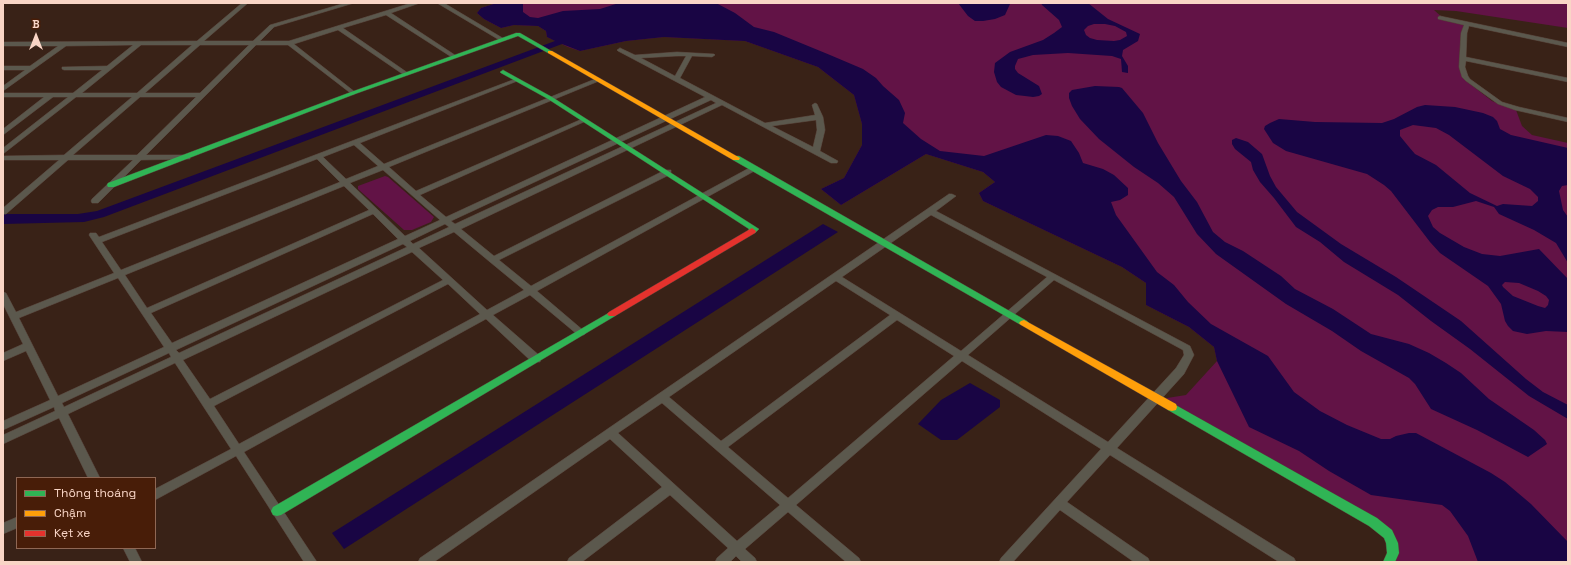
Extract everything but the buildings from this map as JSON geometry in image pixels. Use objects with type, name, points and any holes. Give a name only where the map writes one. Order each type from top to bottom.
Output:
[{"type":"street","points":[[3,212],[245,3]]},
{"type":"street","points":[[95,201],[272,26],[351,3]]},
{"type":"street","points":[[3,44],[289,43],[417,3]]},
{"type":"street","points":[[440,3],[503,40]]},
{"type":"street","points":[[387,13],[455,57]]},
{"type":"street","points":[[1440,18],[1458,20],[1467,24],[1568,44]]},
{"type":"street","points":[[1467,24],[1463,45],[1464,59],[1462,67],[1465,77],[1494,100],[1517,109],[1568,120]]},
{"type":"street","points":[[339,28],[406,74]]},
{"type":"street","points":[[111,185],[353,93],[518,34],[1378,526],[1388,534],[1394,546],[1394,553],[1389,562]]},
{"type":"street","points":[[289,43],[353,93]]},
{"type":"street","points":[[3,89],[63,44]]},
{"type":"street","points":[[3,152],[139,44]]},
{"type":"street","points":[[620,50],[834,161]]},
{"type":"street","points":[[634,57],[660,54],[712,55]]},
{"type":"street","points":[[676,79],[690,54]]},
{"type":"street","points":[[1464,59],[1568,80]]},
{"type":"street","points":[[3,68],[31,68]]},
{"type":"street","points":[[64,68],[109,68]]},
{"type":"street","points":[[277,511],[755,229],[550,98],[504,72]]},
{"type":"street","points":[[311,562],[177,358],[95,238],[318,156],[517,80]]},
{"type":"street","points":[[14,316],[597,80]]},
{"type":"street","points":[[3,95],[203,95]]},
{"type":"street","points":[[3,133],[51,95]]},
{"type":"street","points":[[3,426],[711,97]]},
{"type":"street","points":[[3,440],[626,146],[721,103]]},
{"type":"street","points":[[815,105],[821,130],[816,152]]},
{"type":"street","points":[[764,125],[819,117]]},
{"type":"street","points":[[415,194],[584,120]]},
{"type":"street","points":[[355,142],[445,220],[581,332]]},
{"type":"street","points":[[318,156],[404,240],[536,359]]},
{"type":"street","points":[[3,158],[187,157]]},
{"type":"street","points":[[156,494],[754,169]]},
{"type":"street","points":[[493,260],[668,172]]},
{"type":"street","points":[[424,562],[952,196]]},
{"type":"street","points":[[146,312],[374,211]]},
{"type":"street","points":[[930,211],[1178,342],[1187,348],[1189,355],[1180,371],[1005,562]]},
{"type":"street","points":[[721,562],[1054,276]]},
{"type":"street","points":[[836,277],[1290,562]]},
{"type":"street","points":[[208,406],[449,280]]},
{"type":"street","points":[[3,295],[94,477]]},
{"type":"street","points":[[720,447],[897,315]]},
{"type":"street","points":[[3,357],[28,346]]},
{"type":"street","points":[[662,397],[855,562]]},
{"type":"street","points":[[611,433],[751,562]]},
{"type":"street","points":[[574,562],[670,488]]},
{"type":"street","points":[[1059,503],[1144,562]]},
{"type":"street","points":[[3,529],[16,522]]},
{"type":"street","points":[[130,549],[136,562]]},
{"type":"shaded area","points":[[497,3],[1568,3],[1568,28],[1456,11],[1434,10],[1444,19],[1464,24],[1460,44],[1460,66],[1462,76],[1465,80],[1492,101],[1516,110],[1522,126],[1532,135],[1568,143],[1568,562],[1395,562],[1395,539],[1161,399],[1186,395],[1217,361],[1214,347],[1189,327],[1146,305],[1146,283],[1122,267],[983,201],[979,193],[995,182],[983,172],[926,154],[841,205],[821,189],[844,178],[862,145],[862,124],[854,95],[818,67],[745,41],[664,37],[626,41],[580,51],[547,37],[546,31],[538,26],[514,25],[501,28],[484,19],[477,13],[481,8]]},
{"type":"shaded area","points":[[497,3],[523,3],[523,12],[530,17],[538,18],[563,11],[600,9],[619,3],[716,3],[735,13],[754,27],[774,32],[863,69],[876,78],[899,100],[905,113],[903,123],[921,139],[940,151],[984,156],[1046,135],[1058,136],[1071,141],[1079,153],[1083,163],[1103,169],[1114,175],[1128,188],[1128,195],[1120,200],[1111,202],[1116,215],[1157,272],[1174,285],[1188,302],[1211,324],[1268,356],[1294,392],[1320,411],[1347,425],[1381,439],[1390,439],[1409,433],[1416,433],[1505,482],[1531,504],[1568,542],[1568,562],[1478,562],[1468,536],[1450,511],[1442,505],[1371,495],[1329,471],[1299,451],[1249,427],[1217,361],[1214,347],[1189,327],[1146,305],[1146,283],[1122,267],[983,201],[979,193],[995,182],[983,172],[926,154],[841,205],[821,189],[844,178],[862,145],[862,124],[854,95],[818,67],[745,41],[664,37],[626,41],[580,51],[562,44],[104,217],[84,222],[3,224],[3,214],[78,214],[97,211],[555,41],[547,37],[546,31],[538,26],[514,25],[501,28],[484,19],[477,13],[481,8]]},
{"type":"shaded area","points":[[958,3],[1010,4],[1005,15],[995,19],[975,21],[968,16]]},
{"type":"shaded area","points":[[1041,3],[1088,3],[1108,19],[1140,34],[1138,41],[1123,50],[1122,56],[1128,66],[1128,73],[1122,72],[1121,59],[1112,56],[1068,53],[1033,55],[1018,59],[1015,69],[1018,73],[1039,86],[1042,94],[1033,97],[1016,95],[1001,87],[997,82],[994,72],[995,63],[1010,52],[1043,40],[1062,27],[1059,20]],"holes":[[[1094,24],[1115,26],[1126,32],[1127,36],[1120,40],[1114,41],[1097,40],[1086,35],[1084,30],[1088,26]]]},
{"type":"shaded area","points":[[1095,86],[1122,88],[1143,113],[1158,143],[1181,181],[1197,202],[1213,232],[1225,242],[1243,251],[1281,276],[1295,289],[1333,309],[1371,334],[1409,344],[1446,363],[1461,373],[1489,399],[1534,430],[1545,440],[1547,444],[1528,457],[1477,430],[1431,409],[1415,384],[1409,378],[1361,351],[1332,331],[1286,304],[1216,254],[1197,234],[1174,197],[1158,183],[1134,167],[1099,139],[1080,119],[1072,106],[1069,93],[1072,90]]},
{"type":"shaded area","points":[[1425,105],[1455,107],[1483,113],[1493,117],[1497,121],[1500,129],[1511,135],[1568,148],[1568,185],[1562,186],[1559,191],[1563,210],[1568,217],[1568,263],[1556,243],[1534,230],[1499,214],[1494,207],[1476,201],[1453,207],[1438,207],[1432,210],[1428,216],[1433,227],[1440,233],[1464,247],[1482,254],[1500,256],[1539,249],[1568,279],[1568,332],[1546,331],[1527,334],[1513,331],[1505,321],[1501,304],[1488,286],[1440,253],[1391,191],[1384,185],[1367,174],[1286,151],[1273,143],[1264,129],[1265,126],[1279,119],[1315,122],[1382,123],[1394,119],[1417,107]],"holes":[[[1413,125],[1436,128],[1449,135],[1503,176],[1530,189],[1538,197],[1538,201],[1532,206],[1503,204],[1497,206],[1470,193],[1436,165],[1415,154],[1409,147],[1400,136],[1400,130]],[[1505,282],[1519,283],[1538,291],[1549,300],[1548,305],[1545,308],[1513,296],[1503,287],[1502,285]]]},
{"type":"shaded area","points":[[1236,138],[1248,142],[1262,154],[1270,176],[1276,187],[1297,212],[1341,244],[1396,277],[1461,321],[1526,379],[1543,392],[1568,405],[1568,419],[1529,396],[1398,295],[1344,262],[1320,242],[1296,227],[1260,182],[1253,170],[1251,162],[1235,149],[1232,144],[1232,140]]},
{"type":"shaded area","points":[[385,176],[434,217],[431,222],[412,230],[404,230],[358,189],[358,186]]},
{"type":"shaded area","points":[[823,224],[838,232],[344,549],[332,533]]},
{"type":"shaded area","points":[[970,383],[1000,400],[1000,407],[957,440],[941,440],[918,424],[941,400]]},
{"type":"traffic: fast","points":[[111,185],[353,93],[518,34],[550,52]]},
{"type":"traffic: fast","points":[[503,72],[550,98],[755,229],[752,231]]},
{"type":"traffic: fast","points":[[736,158],[1024,323]]},
{"type":"traffic: fast","points":[[277,511],[612,314]]},
{"type":"traffic: fast","points":[[1172,407],[1373,522],[1388,534],[1392,543],[1393,553],[1389,562]]},
{"type":"traffic: slow","points":[[550,52],[736,158]]},
{"type":"traffic: slow","points":[[1024,323],[1172,407]]},
{"type":"traffic: jam","points":[[612,314],[752,231]]}]
